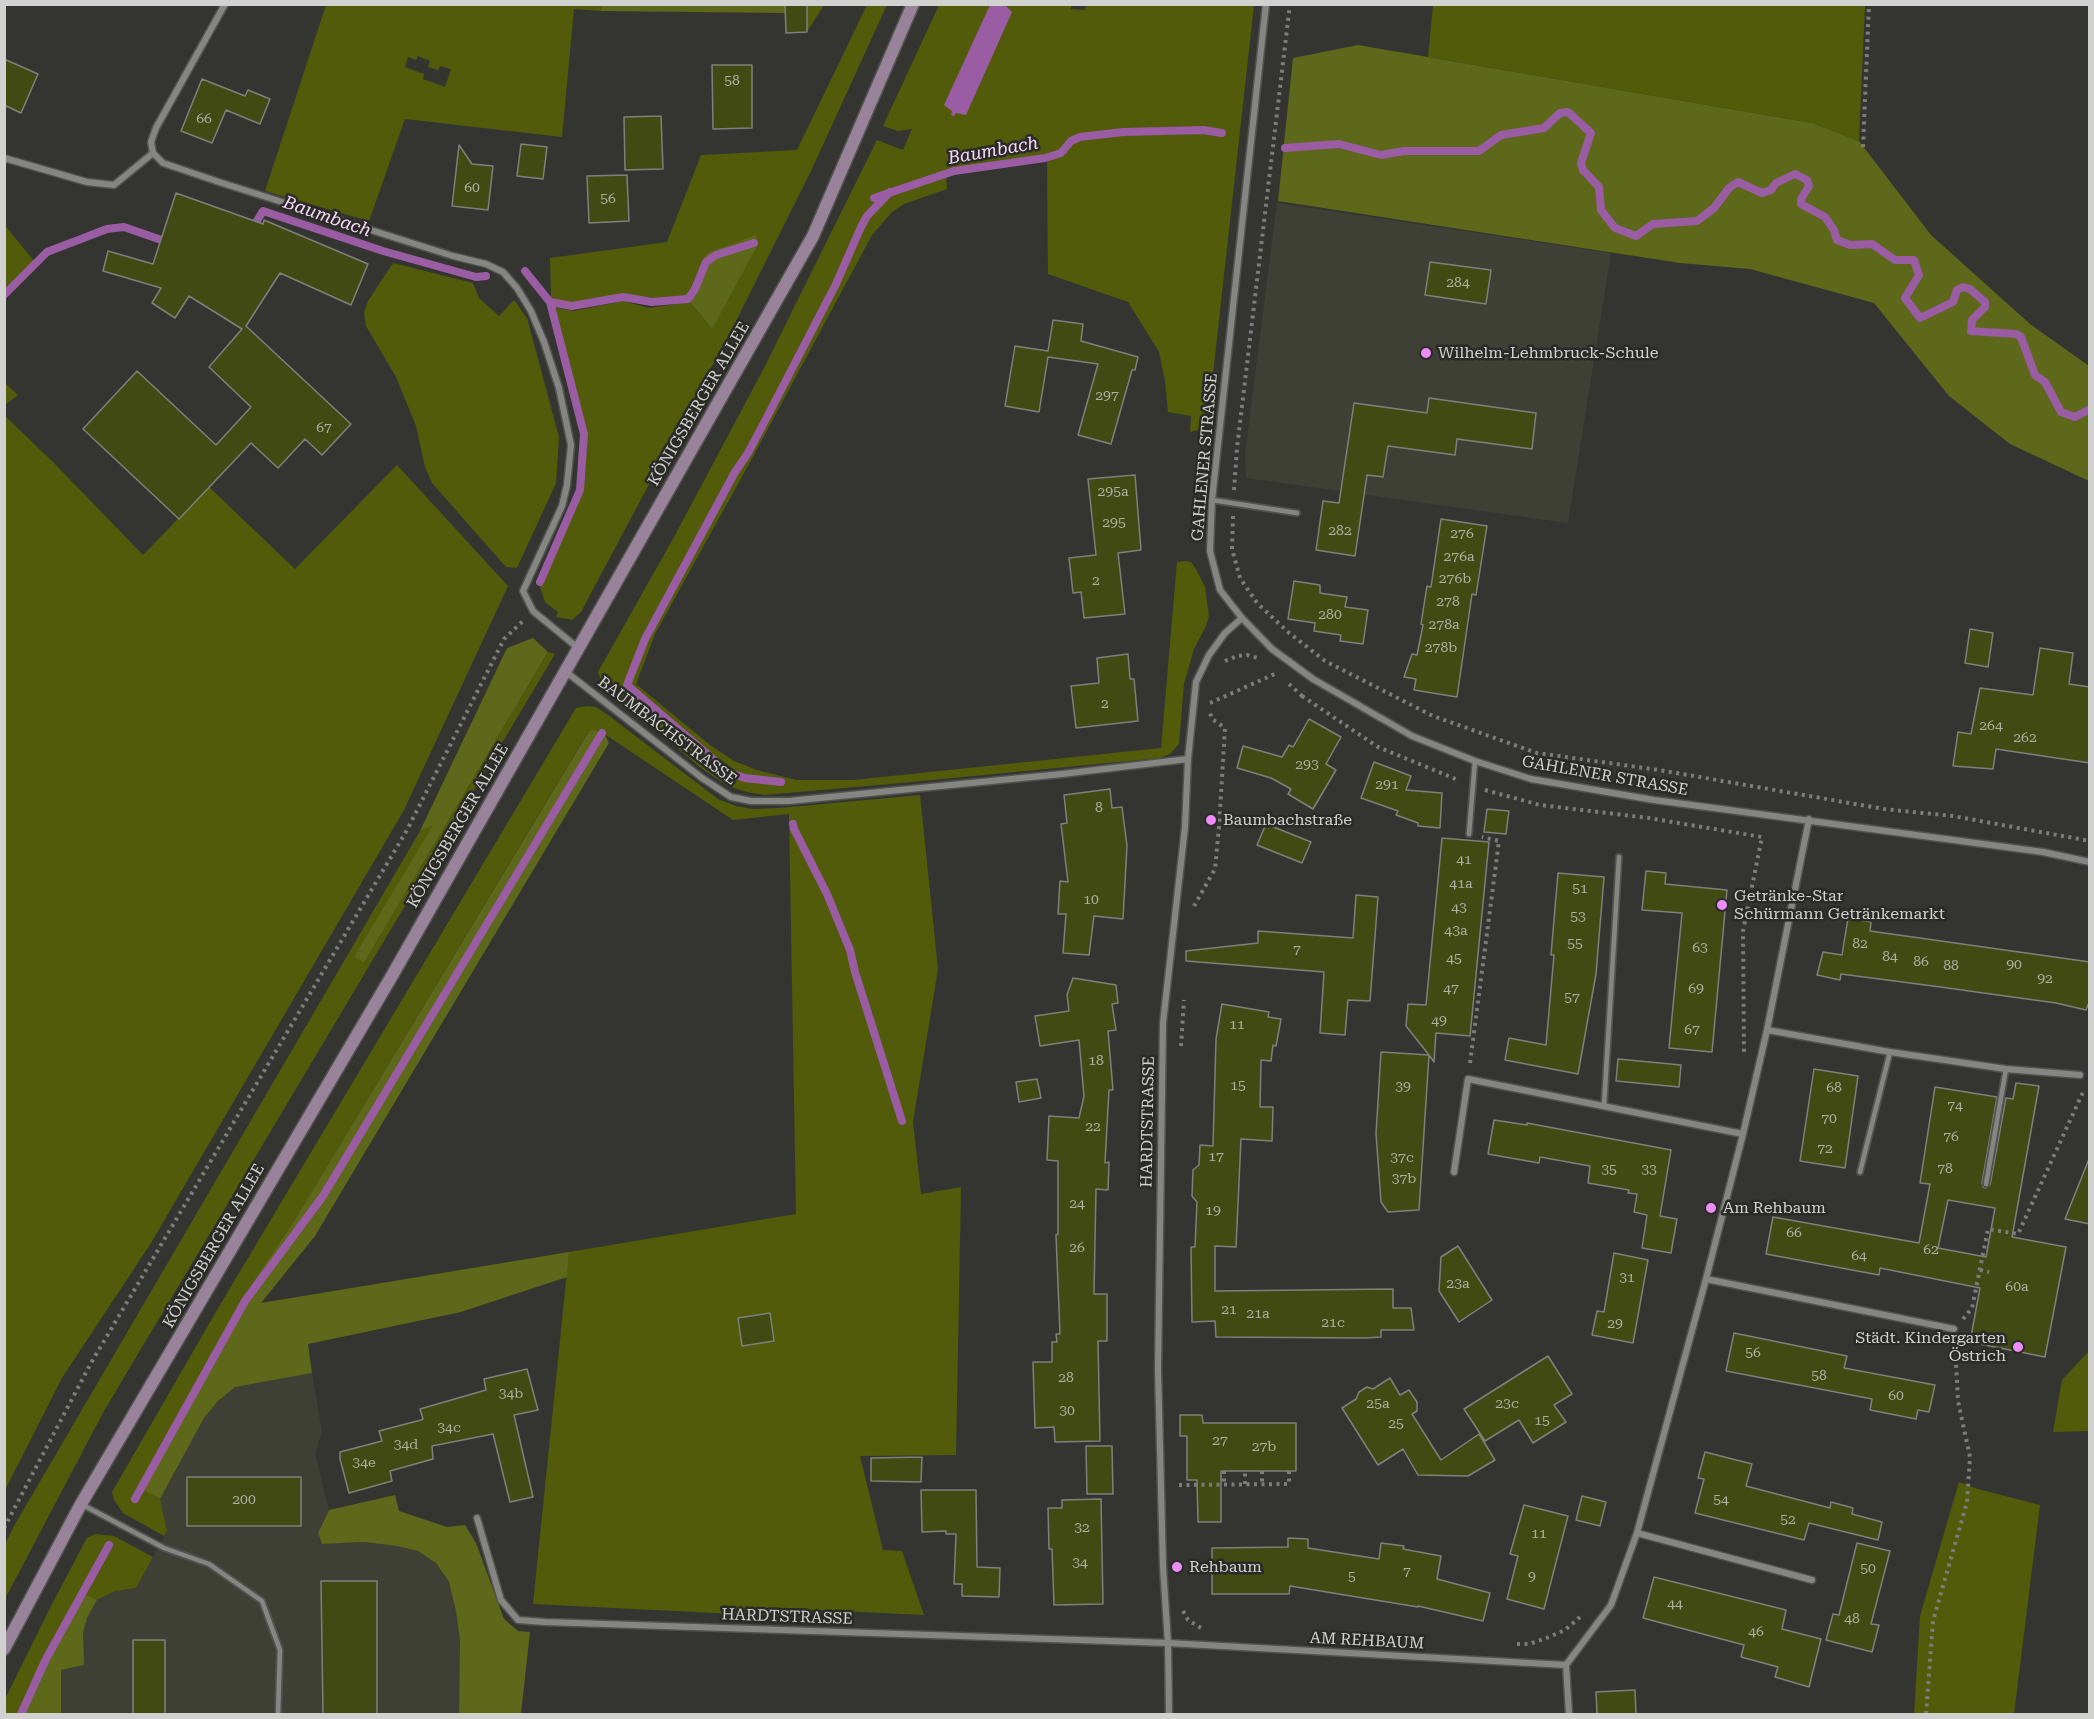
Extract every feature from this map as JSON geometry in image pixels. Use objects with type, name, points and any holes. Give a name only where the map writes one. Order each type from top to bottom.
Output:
[{"type":"main road","name":"KÖNIGSBERGER ALLEE","points":[[4,1650],[81,1504],[387,985],[813,236],[913,4]]},
{"type":"street","points":[[225,4],[156,128],[151,142],[153,153],[163,163],[219,182],[442,253],[486,264],[503,272],[517,288],[531,311],[544,342],[559,388],[571,445],[567,485],[562,506],[523,591],[533,611],[578,649]]},
{"type":"street","name":"GAHLENER STRASSE","points":[[1266,4],[1212,500],[1210,551],[1220,590],[1242,618],[1272,649],[1313,680],[1412,736],[1475,761],[1531,779],[1654,800],[2043,852],[2090,862]]},
{"type":"street","points":[[4,158],[87,182],[114,185],[153,153]]},
{"type":"street","name":"HARDTSTRASSE","points":[[1169,1714],[1158,1368],[1163,1023],[1185,826],[1188,759],[1196,682],[1209,655],[1225,633],[1242,618]]},
{"type":"street","name":"BAUMBACHSTRASSE","points":[[566,671],[702,778],[731,797],[751,801],[789,801],[1188,759]]},
{"type":"street","points":[[1569,1714],[1566,1665],[1611,1605],[1637,1533],[1706,1279],[1767,1030],[1809,819]]},
{"type":"street","points":[[1767,1030],[1890,1052],[2006,1069],[2080,1074]]},
{"type":"street","points":[[1454,1172],[1468,1079],[1743,1134]]},
{"type":"street","points":[[1706,1279],[1954,1329]]},
{"type":"street","name":"HARDTSTRASSE","points":[[477,1518],[501,1600],[518,1620],[1168,1643]]},
{"type":"street","points":[[1637,1533],[1812,1580]]},
{"type":"street","name":"AM REHBAUM","points":[[1168,1643],[1566,1665]]},
{"type":"lane","points":[[1212,500],[1297,513]]},
{"type":"lane","points":[[1469,834],[1475,761]]},
{"type":"lane","points":[[1604,1106],[1619,857]]},
{"type":"lane","points":[[1860,1172],[1890,1052]]},
{"type":"lane","points":[[1986,1184],[2006,1069]]},
{"type":"lane","points":[[81,1504],[164,1548],[209,1564],[262,1601],[280,1650],[278,1714]]},
{"type":"path","points":[[1290,4],[1237,448],[1233,503],[1232,549],[1240,578],[1257,603],[1287,632],[1325,661],[1433,716],[1537,753],[1659,770],[1884,809],[1953,816],[2090,841]]},
{"type":"path","points":[[1863,147],[1869,4]]},
{"type":"path","points":[[4,1528],[91,1363],[407,830],[504,639],[533,611]]},
{"type":"path","points":[[1219,666],[1237,656],[1247,655],[1265,663]]},
{"type":"path","points":[[1302,696],[1325,661]]},
{"type":"path","points":[[1271,667],[1302,696],[1378,747],[1473,786],[1540,805],[1649,818],[1762,837],[1743,931],[1744,1054],[1742,1063]]},
{"type":"path","points":[[1208,704],[1277,673]]},
{"type":"path","points":[[1193,914],[1195,904],[1215,869],[1219,827],[1225,728],[1212,719],[1208,697]]},
{"type":"path","points":[[1468,1079],[1499,841],[1469,834]]},
{"type":"path","points":[[1181,1048],[1184,990]]},
{"type":"path","points":[[1926,1714],[1934,1621],[1967,1502],[1970,1457],[1958,1401],[1954,1329],[1972,1308],[1988,1229],[2018,1234],[2085,1089]]},
{"type":"path","points":[[1980,1270],[1989,1272]]},
{"type":"path","points":[[1245,1471],[1245,1484]]},
{"type":"path","points":[[1262,1471],[1262,1484]]},
{"type":"path","points":[[1179,1496],[1179,1485],[1289,1484],[1289,1471]]},
{"type":"path","points":[[1224,1472],[1224,1484]]},
{"type":"path","points":[[1181,1608],[1188,1620],[1202,1629]]},
{"type":"path","points":[[1510,1645],[1529,1644],[1565,1630],[1586,1610]]},
{"type":"shaded area","points":[[990,5],[1005,5],[1012,12],[966,115],[956,113],[954,116],[951,115],[952,111],[944,105]]},
{"type":"shaded area","name":"Wilhelm-Lehmbruck-Schule","points":[[1277,203],[1611,253],[1568,523],[1246,478],[1245,454]]},
{"type":"shaded area","points":[[312,1373],[322,1432],[315,1453],[329,1510],[318,1533],[321,1544],[364,1542],[397,1546],[418,1551],[436,1563],[449,1582],[461,1637],[459,1714],[61,1714],[61,1670],[83,1665],[83,1633],[87,1618],[97,1600],[115,1591],[136,1588],[167,1531],[160,1499],[204,1418],[218,1401],[235,1387]]},
{"type":"green space","points":[[603,4],[785,5],[785,13],[601,11]]},
{"type":"green space","points":[[1071,4],[1071,9],[1085,10],[1086,4],[1254,5],[1208,419],[1205,425],[1201,429],[1190,432],[1191,416],[1168,412],[1159,352],[1128,302],[1048,274],[1047,161],[946,176],[947,189],[904,204],[892,212],[872,235],[655,634],[636,684],[710,745],[734,761],[757,770],[796,780],[853,780],[1161,748],[1177,562],[1185,561],[1191,562],[1205,587],[1209,616],[1194,649],[1184,684],[1179,744],[1170,754],[1160,758],[901,783],[764,795],[728,786],[701,768],[609,690],[602,683],[598,672],[674,537],[764,368],[877,140],[903,150],[912,129],[898,131],[883,126],[939,5]]},
{"type":"green space","points":[[326,5],[603,5],[601,11],[574,9],[562,137],[405,119],[369,221],[265,191]],"holes":[[[418,56],[430,61],[428,67],[438,70],[440,66],[451,69],[445,87],[423,79],[424,74],[405,67],[408,57],[416,60]]]},
{"type":"green space","points":[[807,5],[824,5],[807,32]]},
{"type":"green space","points":[[867,5],[887,5],[811,171],[736,321],[581,612],[572,620],[556,617],[558,612],[545,602],[540,587],[582,490],[586,434],[552,307],[574,311],[623,301],[649,308],[690,302],[712,329],[707,253],[686,297],[651,298],[622,294],[572,304],[551,299],[550,258],[667,242],[701,155],[797,150]]},
{"type":"green space","points":[[1433,5],[1865,5],[1859,141],[1812,123],[1428,57]]},
{"type":"green space","points":[[1358,45],[1812,123],[1859,141],[1931,235],[2030,324],[2089,366],[2089,481],[2010,444],[1949,396],[1874,303],[1750,269],[1680,263],[1278,201],[1293,58]]},
{"type":"green space","points":[[4,224],[37,265],[5,298],[4,298]]},
{"type":"green space","points":[[756,235],[756,248],[712,329],[686,297],[707,253]]},
{"type":"green space","points":[[393,263],[473,283],[479,298],[499,316],[514,300],[527,318],[559,437],[556,483],[517,568],[506,567],[432,483],[425,467],[416,426],[396,377],[366,326],[364,312],[368,301]]},
{"type":"green space","points":[[4,382],[18,395],[5,405],[4,405]]},
{"type":"green space","points":[[4,415],[143,555],[209,487],[295,569],[397,465],[508,586],[404,810],[151,1243],[62,1378],[5,1490]]},
{"type":"green space","points":[[533,638],[548,652],[364,963],[354,957],[433,825],[420,831],[507,648]]},
{"type":"green space","points":[[548,652],[555,654],[104,1411],[5,1599],[5,1544],[14,1526],[420,831],[434,824],[355,957],[364,963]]},
{"type":"green space","points":[[596,707],[608,715],[718,799],[736,806],[753,809],[779,808],[920,795],[938,969],[913,1122],[921,1194],[961,1187],[956,1455],[860,1456],[883,1550],[902,1551],[924,1615],[797,1609],[797,1617],[533,1604],[569,1252],[796,1214],[789,814],[733,820],[600,731],[588,732],[294,1221],[251,1285],[240,1306],[244,1306],[143,1489],[160,1499],[167,1531],[164,1536],[123,1513],[114,1500],[112,1492],[217,1310],[576,708]]},
{"type":"green space","points":[[594,730],[605,734],[609,743],[315,1236],[261,1303],[569,1252],[567,1277],[461,1312],[308,1344],[312,1373],[235,1387],[218,1401],[204,1418],[160,1499],[143,1490],[244,1307],[240,1307],[251,1285],[294,1221],[589,731]]},
{"type":"green space","points":[[2089,1351],[2089,1431],[2053,1432],[2062,1380]]},
{"type":"green space","points":[[1959,1482],[2040,1505],[2014,1714],[1914,1714],[1920,1616]]},
{"type":"green space","points":[[395,1495],[399,1511],[447,1527],[465,1525],[476,1543],[504,1619],[518,1631],[530,1632],[521,1714],[459,1714],[460,1640],[456,1611],[449,1582],[436,1563],[418,1551],[397,1546],[364,1542],[322,1544],[318,1533],[329,1510]]},
{"type":"green space","points":[[95,1534],[114,1536],[153,1557],[136,1588],[115,1591],[97,1600],[84,1595],[48,1660],[23,1714],[5,1714],[4,1701],[52,1604],[87,1538]]},
{"type":"green space","points":[[84,1594],[97,1600],[87,1618],[83,1633],[84,1665],[61,1670],[61,1714],[23,1714],[48,1660]]},
{"type":"building","points":[[785,4],[807,4],[807,32],[786,33]]},
{"type":"building","points":[[4,59],[38,74],[21,113],[4,105]]},
{"type":"building","points":[[712,65],[752,65],[752,128],[713,129]]},
{"type":"building","points":[[202,79],[245,96],[248,90],[270,99],[260,124],[226,110],[212,143],[181,131]]},
{"type":"building","points":[[661,116],[663,169],[625,170],[624,117]]},
{"type":"building","points":[[521,144],[547,147],[543,179],[517,176]]},
{"type":"building","points":[[459,145],[472,164],[493,166],[488,210],[452,206]]},
{"type":"building","points":[[627,175],[629,221],[589,223],[587,176]]},
{"type":"building","points":[[176,193],[263,224],[264,220],[368,264],[351,305],[280,273],[246,326],[351,424],[322,455],[305,439],[278,468],[251,443],[179,519],[83,429],[137,371],[216,445],[251,407],[209,367],[242,329],[189,296],[175,318],[152,303],[161,288],[103,271],[108,251],[153,264]]},
{"type":"building","points":[[1430,262],[1491,270],[1486,304],[1425,295]]},
{"type":"building","points":[[1053,320],[1083,324],[1081,341],[1138,357],[1135,370],[1132,370],[1111,444],[1078,435],[1098,364],[1048,357],[1039,412],[1005,406],[1015,346],[1048,351]]},
{"type":"building","points":[[1429,398],[1536,413],[1532,449],[1457,439],[1455,455],[1388,446],[1383,477],[1367,475],[1355,556],[1316,550],[1323,501],[1339,503],[1354,403],[1427,413]]},
{"type":"building","points":[[1135,475],[1141,550],[1118,553],[1125,614],[1084,618],[1081,592],[1073,593],[1069,558],[1096,555],[1088,479]]},
{"type":"building","points":[[1441,519],[1487,526],[1476,595],[1472,594],[1457,697],[1414,690],[1416,679],[1404,677],[1412,654],[1417,655],[1427,586],[1431,587]]},
{"type":"building","points":[[1294,581],[1320,585],[1320,593],[1347,597],[1345,607],[1368,610],[1363,644],[1340,641],[1341,635],[1314,631],[1315,623],[1288,619]]},
{"type":"building","points":[[1970,629],[1993,633],[1988,667],[1965,663]]},
{"type":"building","points":[[2040,648],[2073,653],[2069,684],[2090,687],[2090,763],[1996,749],[1993,769],[1953,766],[1958,732],[1971,734],[1980,688],[2033,695]]},
{"type":"building","points":[[1128,654],[1130,679],[1134,679],[1138,721],[1076,728],[1071,686],[1099,683],[1097,658]]},
{"type":"building","points":[[1309,719],[1341,737],[1326,764],[1336,770],[1313,809],[1288,794],[1291,789],[1271,778],[1237,768],[1243,746],[1282,757],[1289,745],[1293,747]]},
{"type":"building","points":[[1374,762],[1411,776],[1406,790],[1442,793],[1440,828],[1418,826],[1418,823],[1396,815],[1398,811],[1361,798]]},
{"type":"building","points":[[1110,789],[1112,808],[1122,807],[1127,846],[1123,919],[1094,916],[1089,955],[1063,953],[1066,914],[1058,914],[1060,881],[1068,882],[1061,824],[1067,823],[1064,795]]},
{"type":"building","points":[[1487,809],[1509,811],[1506,834],[1484,832]]},
{"type":"building","points":[[1266,824],[1311,842],[1302,863],[1257,845]]},
{"type":"building","points":[[1442,838],[1489,842],[1470,1036],[1436,1033],[1434,1062],[1406,1026],[1408,1004],[1426,1005]]},
{"type":"building","points":[[1646,871],[1666,873],[1665,884],[1727,890],[1712,1052],[1669,1048],[1682,913],[1642,910]]},
{"type":"building","points":[[1558,873],[1604,877],[1596,974],[1578,1074],[1505,1060],[1509,1038],[1546,1045]]},
{"type":"building","points":[[1356,895],[1378,897],[1370,1001],[1348,1000],[1345,1035],[1320,1033],[1324,972],[1186,961],[1186,951],[1258,943],[1258,931],[1353,938]]},
{"type":"building","points":[[1848,918],[1871,922],[1870,931],[2090,962],[2090,1000],[2086,1010],[2056,1003],[1841,974],[1840,980],[1817,975],[1823,952],[1842,955]]},
{"type":"building","points":[[1073,978],[1116,985],[1118,1003],[1112,1004],[1116,1030],[1108,1031],[1113,1090],[1109,1090],[1105,1163],[1109,1162],[1108,1190],[1096,1189],[1094,1294],[1107,1294],[1107,1341],[1098,1341],[1100,1441],[1055,1442],[1054,1427],[1035,1428],[1033,1362],[1052,1362],[1052,1342],[1057,1342],[1056,1334],[1060,1334],[1056,1235],[1058,1234],[1058,1161],[1047,1160],[1049,1116],[1079,1118],[1084,1096],[1079,1040],[1040,1046],[1035,1016],[1069,1011],[1067,995]]},
{"type":"building","points":[[1222,1004],[1269,1012],[1268,1017],[1281,1019],[1271,1061],[1261,1060],[1260,1107],[1273,1107],[1272,1141],[1241,1139],[1236,1247],[1215,1246],[1215,1291],[1393,1289],[1393,1308],[1411,1308],[1414,1330],[1381,1330],[1381,1337],[1365,1338],[1216,1337],[1215,1321],[1192,1322],[1191,1247],[1195,1247],[1197,1202],[1192,1196],[1193,1170],[1199,1165],[1200,1145],[1213,1146],[1216,1039]]},
{"type":"building","points":[[1381,1052],[1429,1055],[1419,1210],[1388,1212],[1381,1202],[1376,1134]]},
{"type":"building","points":[[1618,1059],[1681,1065],[1679,1087],[1616,1081]]},
{"type":"building","points":[[1814,1069],[1858,1076],[1845,1168],[1800,1161]]},
{"type":"building","points":[[1037,1079],[1041,1098],[1019,1102],[1016,1082]]},
{"type":"building","points":[[2016,1083],[2039,1086],[2012,1237],[2066,1247],[2045,1357],[1970,1342],[1980,1288],[1880,1268],[1879,1275],[1766,1254],[1773,1217],[1919,1243],[1930,1184],[1920,1183],[1935,1087],[1997,1097],[1982,1183],[1986,1188],[1990,1185],[2006,1098],[2013,1099]],"holes":[[[1948,1200],[1995,1208],[1986,1257],[1938,1248]]]},
{"type":"building","points":[[1494,1120],[1527,1125],[1527,1123],[1671,1150],[1660,1216],[1677,1219],[1671,1253],[1642,1248],[1647,1215],[1634,1212],[1637,1194],[1628,1193],[1629,1190],[1588,1183],[1590,1166],[1540,1157],[1539,1163],[1488,1154]]},
{"type":"building","points":[[2090,1160],[2090,1224],[2065,1219]]},
{"type":"building","points":[[1458,1246],[1492,1300],[1459,1322],[1439,1291],[1441,1257]]},
{"type":"building","points":[[1614,1253],[1648,1260],[1633,1343],[1592,1335],[1597,1311],[1604,1312]]},
{"type":"building","points":[[770,1313],[774,1341],[742,1346],[738,1318]]},
{"type":"building","points":[[1734,1333],[1847,1356],[1844,1368],[1935,1385],[1929,1412],[1918,1410],[1916,1419],[1870,1410],[1872,1399],[1726,1371]]},
{"type":"building","points":[[1548,1356],[1572,1394],[1554,1405],[1566,1422],[1533,1443],[1519,1420],[1485,1441],[1464,1409]]},
{"type":"building","points":[[527,1369],[538,1410],[514,1415],[533,1497],[510,1502],[493,1434],[432,1446],[433,1459],[390,1471],[392,1481],[349,1493],[340,1452],[382,1441],[379,1431],[423,1419],[420,1409],[486,1390],[484,1379]]},
{"type":"building","points":[[1390,1378],[1400,1395],[1409,1390],[1417,1402],[1417,1411],[1412,1414],[1441,1460],[1479,1434],[1495,1460],[1468,1476],[1418,1475],[1403,1449],[1378,1465],[1342,1408],[1356,1399],[1359,1392],[1367,1387],[1373,1389]]},
{"type":"building","points":[[1180,1415],[1202,1415],[1203,1423],[1296,1423],[1296,1471],[1221,1471],[1221,1522],[1198,1522],[1197,1480],[1187,1480],[1187,1436],[1180,1436]]},
{"type":"building","points":[[1086,1446],[1112,1446],[1113,1494],[1087,1494]]},
{"type":"building","points":[[1705,1452],[1752,1464],[1746,1486],[1830,1508],[1831,1502],[1853,1508],[1852,1514],[1882,1522],[1878,1540],[1809,1523],[1804,1540],[1695,1513],[1704,1479],[1698,1478]]},
{"type":"building","points":[[922,1457],[921,1482],[871,1481],[871,1458]]},
{"type":"building","points":[[187,1477],[301,1477],[301,1526],[187,1526]]},
{"type":"building","points":[[921,1490],[976,1490],[977,1567],[1000,1568],[999,1597],[962,1596],[962,1584],[954,1584],[956,1534],[946,1534],[946,1531],[922,1532]]},
{"type":"building","points":[[1582,1496],[1606,1502],[1600,1526],[1576,1520]]},
{"type":"building","points":[[1101,1499],[1103,1604],[1054,1605],[1048,1508],[1062,1508],[1062,1500]]},
{"type":"building","points":[[1524,1505],[1568,1516],[1544,1609],[1507,1599],[1518,1556],[1510,1554]]},
{"type":"building","points":[[1288,1538],[1308,1539],[1308,1548],[1379,1559],[1381,1543],[1404,1546],[1403,1549],[1441,1556],[1437,1579],[1490,1593],[1483,1621],[1418,1606],[1290,1586],[1289,1594],[1212,1594],[1212,1548],[1288,1547]]},
{"type":"building","points":[[1857,1543],[1890,1551],[1871,1624],[1879,1625],[1872,1652],[1826,1640],[1833,1614],[1839,1615]]},
{"type":"building","points":[[1654,1577],[1786,1610],[1782,1629],[1821,1639],[1809,1687],[1775,1677],[1778,1667],[1741,1657],[1744,1645],[1643,1618]]},
{"type":"building","points":[[321,1581],[377,1581],[377,1714],[323,1714]]},
{"type":"building","points":[[133,1640],[165,1640],[165,1714],[133,1714]]},
{"type":"building","points":[[1635,1690],[1636,1714],[1597,1714],[1596,1692]]},
{"type":"waterway","name":"Baumbach","points":[[1285,148],[1339,144],[1381,155],[1404,151],[1479,151],[1501,135],[1544,128],[1560,113],[1568,112],[1591,133],[1581,163],[1583,170],[1599,187],[1601,210],[1615,228],[1636,236],[1653,224],[1697,221],[1714,208],[1729,188],[1738,182],[1762,193],[1771,190],[1776,183],[1795,174],[1807,180],[1809,186],[1801,199],[1801,204],[1825,217],[1834,230],[1837,240],[1850,245],[1872,244],[1895,260],[1914,260],[1919,275],[1905,298],[1920,318],[1953,302],[1957,290],[1963,287],[1970,289],[1985,302],[1985,307],[1972,320],[1971,331],[2016,334],[2021,337],[2035,375],[2045,382],[2061,412],[2075,417],[2090,409]]},
{"type":"waterway","name":"Baumbach","points":[[874,198],[954,171],[1045,158],[1061,153],[1071,141],[1080,137],[1123,132],[1203,130],[1222,133]]},
{"type":"waterway","points":[[781,782],[745,778],[728,772],[627,685],[645,639],[766,419],[836,284],[861,227],[867,216],[890,192]]},
{"type":"waterway","name":"Baumbach","points":[[252,229],[263,211],[383,251],[476,277],[486,276]]},
{"type":"waterway","name":"Baumbach","points":[[4,295],[47,252],[107,229],[124,227],[170,243]]},
{"type":"waterway","name":"Baumbach","points":[[525,271],[550,302],[572,306],[623,297],[652,302],[688,299],[695,289],[706,262],[716,255],[754,243]]},
{"type":"waterway","points":[[540,582],[580,490],[584,434],[550,302]]},
{"type":"waterway","points":[[135,1499],[245,1301],[323,1196],[602,733]]},
{"type":"waterway","points":[[793,824],[827,894],[850,950],[902,1121]]},
{"type":"waterway","points":[[21,1714],[46,1659],[109,1545]]},
{"type":"place","name":"Wilhelm-Lehmbruck-Schule","points":[[1426,353]]},
{"type":"place","name":"Baumbachstraße","points":[[1211,820]]},
{"type":"place","name":"Getränke-Star Schürmann Getränkemarkt","points":[[1722,905]]},
{"type":"place","name":"Am Rehbaum","points":[[1711,1208]]},
{"type":"place","name":"Städt. Kindergarten Östrich","points":[[2018,1347]]},
{"type":"place","name":"Rehbaum","points":[[1177,1567]]}]
